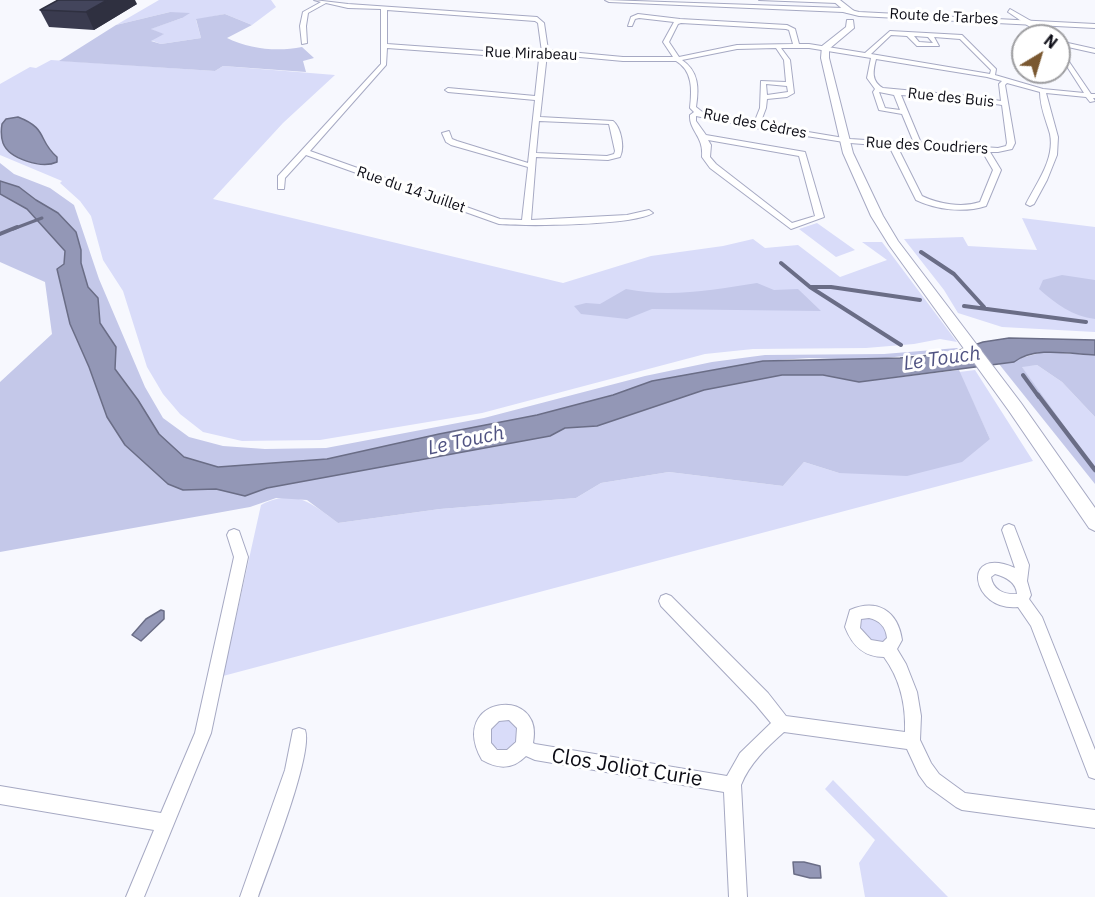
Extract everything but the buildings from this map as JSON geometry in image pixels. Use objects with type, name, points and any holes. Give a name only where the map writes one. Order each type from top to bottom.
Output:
[{"type":"main road","name":"Route de Tarbes","points":[[609,0],[833,16],[858,15],[1095,26]]},
{"type":"main road","points":[[844,31],[833,16],[834,0],[858,15]]},
{"type":"main road","name":"Route de Tarbes","points":[[833,16],[850,22],[858,15]]},
{"type":"main road","points":[[850,22],[850,28],[825,48],[825,58],[845,140],[863,189],[885,230],[992,376],[1095,523]]},
{"type":"street","points":[[316,0],[384,8],[537,19],[541,23],[544,55],[526,223]]},
{"type":"street","points":[[762,0],[834,0]]},
{"type":"street","points":[[304,43],[303,26],[306,12],[325,2]]},
{"type":"street","points":[[281,187],[281,178],[382,66],[384,8]]},
{"type":"street","points":[[1010,11],[1031,24]]},
{"type":"street","points":[[630,25],[633,18],[638,16],[680,21],[789,27],[796,46]]},
{"type":"street","points":[[680,21],[676,23],[666,42],[677,59],[737,47],[825,48],[992,76],[1043,91],[1092,96]]},
{"type":"street","points":[[905,112],[882,110],[876,92],[878,90],[869,73],[870,56],[888,34],[953,35],[966,39],[994,70],[992,76]]},
{"type":"street","points":[[909,34],[917,44],[937,45],[929,34]]},
{"type":"street","name":"Rue Mirabeau","points":[[384,46],[629,60],[677,59]]},
{"type":"street","points":[[764,98],[789,94],[787,60],[777,46]]},
{"type":"street","points":[[1071,48],[1095,51]]},
{"type":"street","name":"Rue des Cèdres","points":[[677,59],[686,64],[695,82],[693,108],[697,113],[709,118],[845,140]]},
{"type":"street","points":[[1071,63],[1095,104]]},
{"type":"street","name":"Rue des Coudriers","points":[[845,140],[1003,150],[1011,146],[1002,84],[1004,79]]},
{"type":"street","points":[[756,126],[764,98],[763,82],[790,84]]},
{"type":"street","points":[[448,90],[538,98]]},
{"type":"street","name":"Rue des Buis","points":[[878,90],[969,98],[1005,104]]},
{"type":"street","points":[[1030,204],[1055,153],[1054,137],[1043,91]]},
{"type":"street","points":[[897,93],[919,146]]},
{"type":"street","points":[[697,113],[693,115],[693,121],[707,145],[706,157],[713,166],[791,226],[820,217],[802,154],[703,137]]},
{"type":"street","points":[[533,155],[608,158],[617,155],[620,151],[614,124],[610,122],[536,119]]},
{"type":"street","points":[[446,133],[449,140],[453,142],[531,166]]},
{"type":"street","points":[[892,144],[920,198],[938,205],[976,207],[983,204],[997,170],[985,150]]},
{"type":"street","name":"Rue du 14 Juillet","points":[[304,152],[500,221],[526,223],[627,218],[649,213]]},
{"type":"street","points":[[1009,530],[1022,565],[1020,581],[1024,595],[1021,600]]},
{"type":"street","points":[[135,897],[203,733],[241,557],[234,536]]},
{"type":"street","points":[[1020,581],[1013,574],[995,568],[988,570],[984,575],[984,582],[995,596],[1005,601],[1021,600]]},
{"type":"street","points":[[1021,600],[1037,622],[1095,771]]},
{"type":"street","points":[[666,601],[762,699],[782,724],[912,741]]},
{"type":"street","points":[[887,649],[903,672],[914,713],[912,741],[925,769],[933,780],[962,801],[1095,819]]},
{"type":"street","points":[[738,897],[732,785],[735,775],[744,763],[782,724]]},
{"type":"street","points":[[249,897],[293,770],[299,736]]},
{"type":"street","name":"Clos Joliot Curie","points":[[523,747],[550,756],[732,785]]},
{"type":"street","points":[[0,795],[165,823]]},
{"type":"shaded area","points":[[159,0],[271,0],[276,7],[252,25],[225,14],[196,20],[201,38],[161,44],[150,40],[163,34],[150,29],[182,18],[170,12],[116,25]]},
{"type":"shaded area","points":[[170,12],[190,13],[151,29],[164,34],[151,41],[161,44],[201,38],[196,19],[225,14],[252,25],[227,38],[245,45],[264,48],[302,47],[314,58],[303,61],[306,72],[223,66],[215,71],[59,61],[116,25]]},
{"type":"shaded area","points":[[51,60],[215,71],[223,66],[335,75],[283,123],[213,199],[563,283],[651,256],[723,246],[753,239],[765,248],[798,245],[840,277],[887,260],[862,242],[882,242],[957,342],[940,339],[914,344],[866,348],[753,349],[705,354],[482,413],[320,440],[242,441],[203,432],[180,414],[163,394],[147,367],[123,291],[103,260],[91,216],[80,201],[60,183],[62,181],[0,155],[0,84],[30,67],[36,68]]},
{"type":"shaded area","points":[[0,163],[14,174],[50,188],[74,205],[99,279],[145,387],[163,418],[189,437],[223,446],[265,449],[326,448],[484,418],[645,376],[712,362],[765,355],[884,354],[957,348],[959,350],[867,360],[809,358],[763,361],[652,381],[613,395],[537,415],[327,459],[218,467],[184,457],[158,434],[138,400],[115,369],[116,347],[100,323],[98,298],[88,287],[81,263],[81,250],[58,213],[19,187],[0,181]]},
{"type":"shaded area","points":[[0,194],[27,209],[65,251],[64,264],[57,269],[70,324],[89,367],[183,490],[216,489],[245,496],[267,488],[550,436],[565,428],[597,426],[704,390],[782,375],[823,375],[859,382],[959,370],[990,439],[962,462],[907,476],[839,473],[804,462],[783,486],[669,472],[601,483],[576,498],[440,509],[338,523],[307,500],[276,498],[250,507],[0,552],[0,382],[52,334],[45,282],[0,262]]},
{"type":"shaded area","points":[[1022,218],[1095,227],[1095,332],[1002,327],[958,313],[944,290],[904,239],[963,237],[968,246],[1037,250]]},
{"type":"shaded area","points":[[817,223],[855,250],[836,257],[799,229]]},
{"type":"shaded area","points":[[1062,275],[1095,280],[1095,319],[1065,308],[1039,289],[1043,280]]},
{"type":"shaded area","points":[[757,283],[774,290],[798,289],[821,311],[652,309],[627,319],[581,314],[574,306],[586,303],[600,304],[626,289],[675,293]]},
{"type":"shaded area","points":[[1043,352],[1095,355],[1095,417],[1062,382],[1037,365],[1022,367],[1095,468],[1095,484],[999,364]]},
{"type":"shaded area","points":[[1037,365],[1062,382],[1095,417],[1095,468],[1021,366]]},
{"type":"shaded area","points":[[975,370],[1033,461],[223,676],[261,505],[273,500],[293,498],[302,500],[338,523],[440,509],[576,498],[601,483],[669,472],[783,486],[804,462],[839,473],[990,439],[959,372]]},
{"type":"shaded area","points":[[874,617],[885,626],[888,638],[880,644],[873,643],[861,634],[859,623],[862,618]]},
{"type":"shaded area","points":[[504,720],[515,724],[519,735],[515,746],[504,750],[493,746],[489,735],[493,724]]},
{"type":"shaded area","points":[[833,780],[948,897],[865,897],[859,863],[875,840],[825,789]]},
{"type":"water","points":[[18,117],[28,121],[39,130],[57,157],[57,162],[43,164],[27,161],[6,149],[2,138],[2,124],[6,119]]},
{"type":"water","name":"Le Touch","points":[[0,181],[19,187],[58,213],[76,232],[88,287],[98,298],[100,323],[116,347],[115,369],[159,434],[184,457],[218,467],[327,459],[537,415],[613,395],[652,381],[763,361],[900,358],[951,353],[983,342],[1009,338],[1095,340],[1095,355],[1042,352],[1022,357],[1014,362],[859,382],[823,375],[782,375],[704,390],[597,426],[565,428],[550,436],[267,488],[245,496],[216,489],[183,490],[168,484],[125,445],[107,417],[70,324],[57,269],[64,264],[65,251],[27,209],[0,194]]},
{"type":"water","points":[[161,610],[164,611],[164,619],[141,641],[132,635],[146,619]]},
{"type":"water","points":[[793,862],[820,866],[821,878],[794,874]]},
{"type":"waterway","points":[[13,229],[42,218]]},
{"type":"waterway","points":[[0,234],[17,227]]},
{"type":"waterway","points":[[921,252],[954,274],[984,307]]},
{"type":"waterway","points":[[781,263],[810,287]]},
{"type":"waterway","points":[[810,287],[831,287],[920,300]]},
{"type":"waterway","name":"Le Touch","points":[[810,287],[901,345]]},
{"type":"waterway","points":[[964,306],[1086,322]]},
{"type":"waterway","points":[[1023,375],[1039,397]]},
{"type":"waterway","points":[[1038,395],[1095,470]]}]
